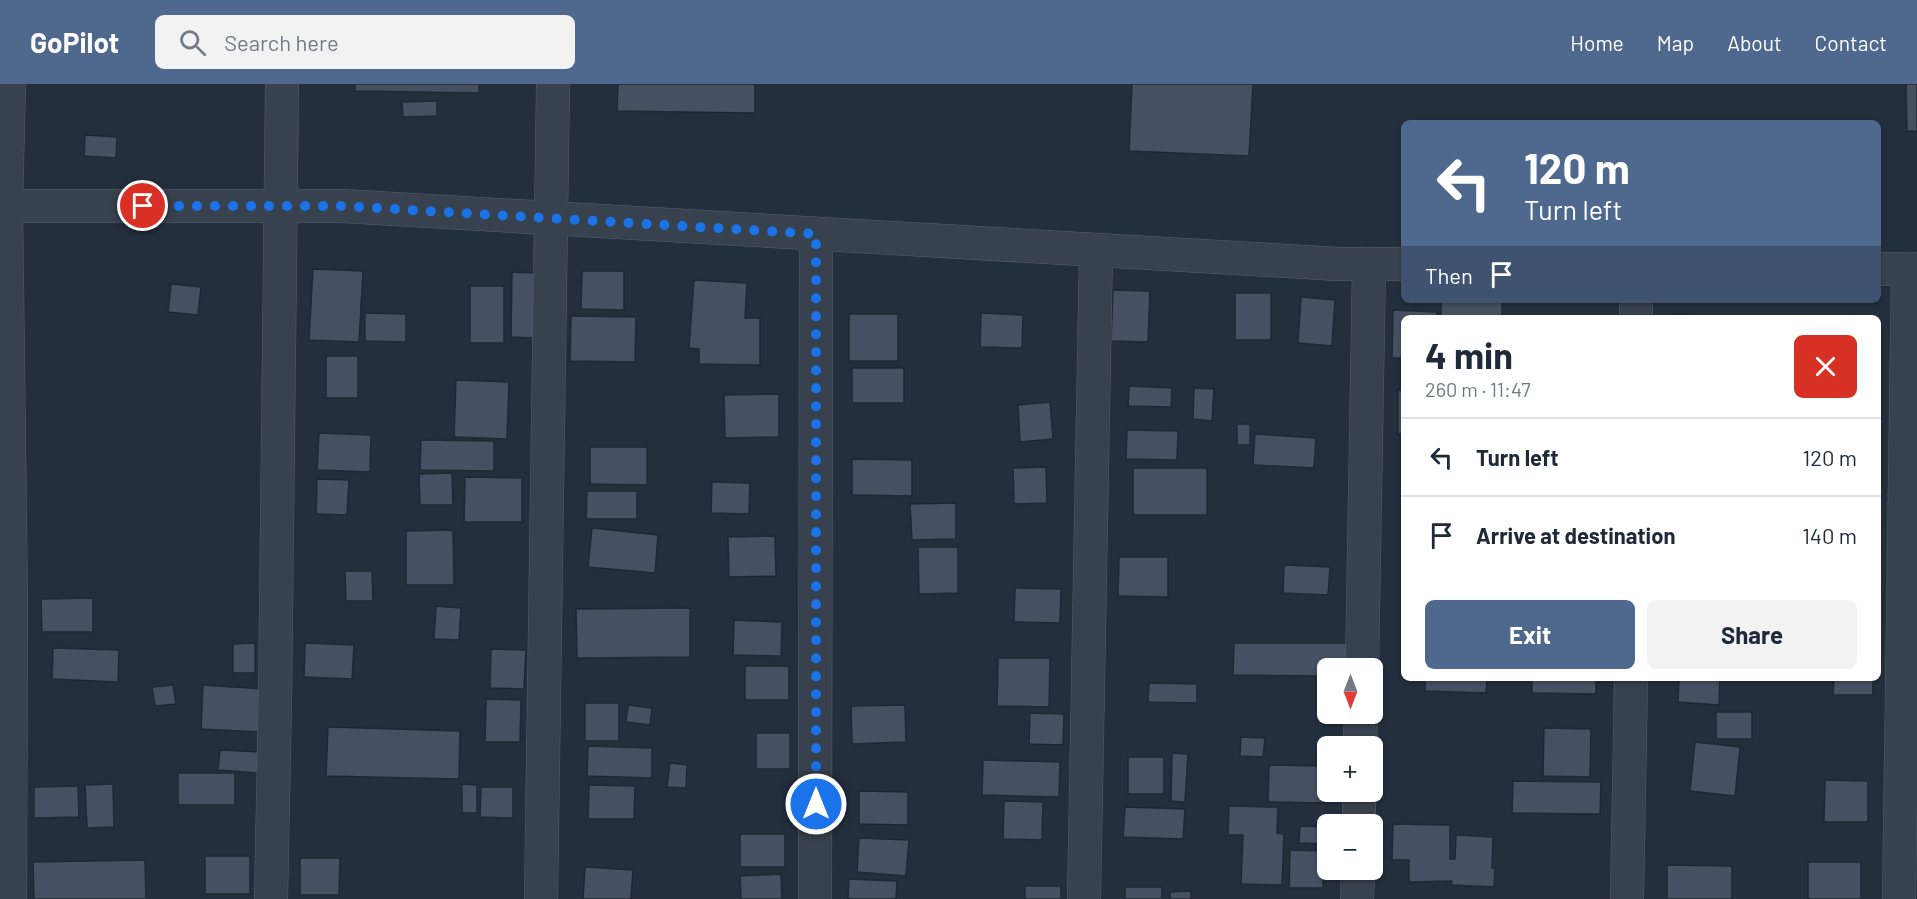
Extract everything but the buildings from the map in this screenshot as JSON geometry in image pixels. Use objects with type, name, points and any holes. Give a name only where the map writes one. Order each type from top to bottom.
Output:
[{"type":"street","points":[[9,84],[3,206],[11,603],[10,899]]},
{"type":"street","points":[[271,899],[282,84]]},
{"type":"street","points":[[541,899],[553,84]]},
{"type":"street","points":[[3,206],[343,206],[1338,264],[1401,264]]},
{"type":"street","points":[[815,899],[816,234]]},
{"type":"street","points":[[1084,899],[1096,250]]},
{"type":"street","points":[[1362,658],[1369,264]]},
{"type":"street","points":[[1899,899],[1901,269]]},
{"type":"street","points":[[1627,899],[1631,681]]},
{"type":"street","points":[[1358,880],[1358,899]]},
{"type":"route","points":[[143,206],[343,206],[816,234],[816,804]]}]
